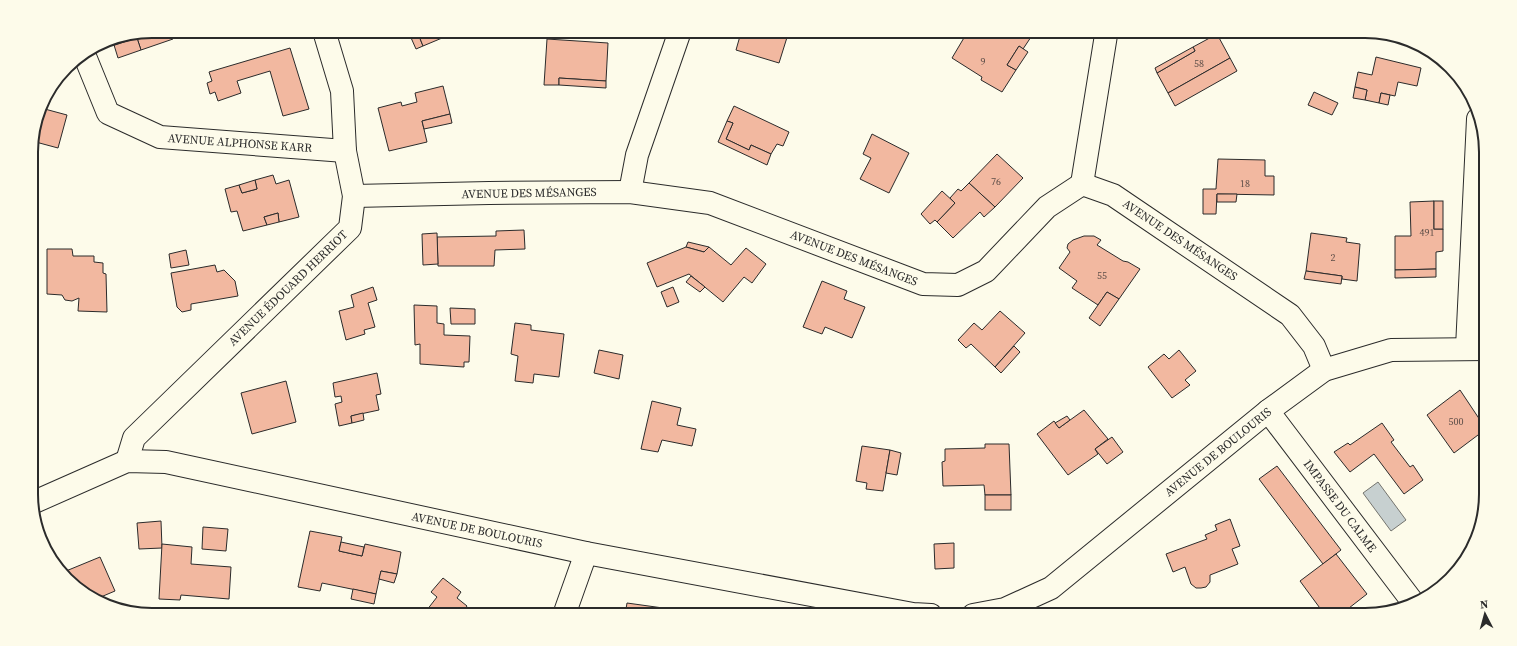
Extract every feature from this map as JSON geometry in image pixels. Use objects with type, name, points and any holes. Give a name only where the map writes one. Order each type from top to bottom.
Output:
[{"type":"street","name":"AVENUE ÉDOUARD HERRIOT","points":[[127,461],[134,438],[350,228],[354,196],[345,151],[342,91],[326,38]]},
{"type":"street","points":[[630,192],[637,154],[678,38]]},
{"type":"street","points":[[1082,184],[1106,38]]},
{"type":"street","name":"AVENUE ALPHONSE KARR","points":[[86,59],[108,113],[160,137],[345,151]]},
{"type":"street","points":[[1476,349],[1478,136]]},
{"type":"street","name":"AVENUE DES MÉSANGES","points":[[354,196],[630,192],[710,203],[923,284],[958,285],[986,271],[1047,207],[1082,184],[1113,195],[1290,315],[1314,346],[1324,370]]},
{"type":"street","name":"AVENUE DE BOULOURIS","points":[[1009,608],[1051,588],[1268,411],[1324,370],[1391,350],[1476,349]]},
{"type":"street","name":"IMPASSE DU CALME","points":[[1268,411],[1410,598]]},
{"type":"street","name":"AVENUE DE BOULOURIS","points":[[38,500],[127,461],[166,462],[586,553],[881,608]]},
{"type":"street","points":[[566,608],[586,553]]},
{"type":"shaded area","points":[[1378,482],[1406,520],[1391,531],[1363,493]]},
{"type":"building","points":[[411,38],[420,38],[423,46],[416,49]]},
{"type":"building","points":[[420,38],[442,38],[423,46]]},
{"type":"building","points":[[739,38],[787,38],[779,63],[736,50]]},
{"type":"building","points":[[964,38],[1030,38],[1023,49],[1019,46],[1007,65],[1016,70],[1002,92],[981,80],[982,77],[952,58]]},
{"type":"building","points":[[1210,38],[1219,38],[1230,58],[1168,93],[1157,73],[1195,51],[1193,47]]},
{"type":"building","points":[[137,39],[173,39],[141,50]]},
{"type":"building","points":[[137,39],[141,50],[118,58],[114,45]]},
{"type":"building","points":[[547,39],[608,43],[606,81],[559,78],[559,85],[544,85]]},
{"type":"building","points":[[1019,46],[1028,52],[1016,70],[1007,65]]},
{"type":"building","points":[[1193,47],[1195,51],[1157,73],[1155,68]]},
{"type":"building","points":[[290,48],[309,109],[283,116],[270,71],[237,81],[241,93],[218,101],[215,92],[210,94],[207,83],[212,81],[209,72]]},
{"type":"building","points":[[1376,57],[1421,68],[1417,86],[1398,82],[1395,96],[1381,93],[1379,103],[1365,100],[1367,90],[1355,87],[1358,72],[1372,75]]},
{"type":"building","points":[[1230,58],[1237,71],[1175,106],[1168,93]]},
{"type":"building","points":[[559,78],[606,81],[606,88],[559,85]]},
{"type":"building","points":[[443,86],[450,114],[422,121],[427,142],[389,151],[378,108],[401,102],[402,106],[417,102],[415,93]]},
{"type":"building","points":[[1355,87],[1367,90],[1365,100],[1353,98]]},
{"type":"building","points":[[1314,92],[1338,103],[1332,115],[1308,105]]},
{"type":"building","points":[[1381,93],[1390,95],[1388,105],[1379,103]]},
{"type":"building","points":[[734,106],[789,132],[783,146],[777,144],[771,154],[751,145],[749,150],[726,139],[733,123],[727,121]]},
{"type":"building","points":[[46,109],[67,115],[58,148],[38,143],[42,122]]},
{"type":"building","points":[[450,114],[452,123],[424,129],[422,121]]},
{"type":"building","points":[[727,121],[733,123],[726,139],[749,150],[751,145],[771,154],[767,165],[718,142]]},
{"type":"building","points":[[872,134],[909,153],[889,193],[860,179],[871,158],[863,154]]},
{"type":"building","points":[[997,154],[1023,178],[995,207],[969,183]]},
{"type":"building","points":[[1218,159],[1265,160],[1265,176],[1274,176],[1274,195],[1217,194],[1216,214],[1203,214],[1203,189],[1216,189]]},
{"type":"building","points":[[273,175],[276,184],[289,180],[299,217],[279,222],[278,213],[264,217],[267,225],[243,231],[237,211],[231,212],[225,189],[239,185],[242,193],[257,189],[255,180]]},
{"type":"building","points":[[255,180],[257,189],[242,193],[239,185]]},
{"type":"building","points":[[969,183],[995,207],[984,217],[980,212],[953,238],[937,222],[955,203],[950,198],[958,189],[961,191]]},
{"type":"building","points":[[942,191],[955,203],[937,222],[935,220],[930,224],[921,214]]},
{"type":"building","points":[[1217,194],[1237,194],[1236,202],[1217,202]]},
{"type":"building","points":[[1434,201],[1434,229],[1443,229],[1443,251],[1436,252],[1436,269],[1395,270],[1395,236],[1411,236],[1410,202]]},
{"type":"building","points":[[1434,201],[1443,201],[1443,229],[1434,229]]},
{"type":"building","points":[[278,213],[279,222],[267,225],[264,217]]},
{"type":"building","points":[[524,230],[525,249],[495,250],[494,266],[438,266],[437,237],[496,236],[496,231]]},
{"type":"building","points":[[437,233],[438,264],[423,265],[422,234]]},
{"type":"building","points":[[1311,233],[1347,238],[1346,242],[1360,244],[1357,281],[1342,279],[1342,276],[1306,271]]},
{"type":"building","points":[[1084,236],[1094,236],[1101,240],[1097,245],[1123,261],[1128,262],[1140,269],[1119,299],[1107,292],[1098,305],[1072,288],[1077,281],[1059,268],[1070,252],[1067,248],[1068,244],[1073,240]]},
{"type":"building","points":[[688,242],[709,247],[704,252],[686,247]]},
{"type":"building","points":[[686,247],[704,252],[709,247],[731,265],[746,248],[766,264],[752,283],[744,277],[723,302],[689,274],[657,287],[647,263]]},
{"type":"building","points":[[47,249],[72,249],[73,256],[94,256],[94,262],[103,263],[103,273],[106,274],[107,312],[78,311],[79,298],[72,301],[65,300],[62,295],[47,294]]},
{"type":"building","points":[[186,250],[189,265],[171,268],[169,254]]},
{"type":"building","points":[[215,265],[217,272],[224,270],[235,281],[238,296],[191,304],[191,310],[182,312],[177,307],[171,273]]},
{"type":"building","points":[[1436,269],[1436,277],[1395,278],[1395,270]]},
{"type":"building","points":[[1306,271],[1342,276],[1341,284],[1304,279]]},
{"type":"building","points":[[691,276],[705,287],[700,292],[686,282]]},
{"type":"building","points":[[822,281],[847,291],[844,299],[865,307],[852,338],[825,327],[822,334],[803,327]]},
{"type":"building","points":[[373,287],[377,300],[368,303],[375,327],[364,330],[365,334],[346,340],[339,311],[354,307],[351,295]]},
{"type":"building","points":[[673,287],[679,302],[667,307],[661,292]]},
{"type":"building","points":[[1107,292],[1119,299],[1100,326],[1089,318]]},
{"type":"building","points":[[414,305],[437,306],[437,323],[444,324],[444,335],[470,336],[469,362],[464,362],[464,367],[420,364],[420,344],[415,345]]},
{"type":"building","points":[[450,308],[475,309],[475,324],[451,324]]},
{"type":"building","points":[[1000,311],[1025,333],[995,367],[971,344],[966,348],[958,340],[974,323],[982,330]]},
{"type":"building","points":[[515,323],[531,325],[531,330],[564,334],[559,377],[534,374],[533,383],[515,381],[518,356],[511,354]]},
{"type":"building","points":[[1014,346],[1020,352],[1001,373],[995,367]]},
{"type":"building","points":[[599,350],[623,355],[619,379],[594,373]]},
{"type":"building","points":[[1179,350],[1196,371],[1185,380],[1190,385],[1172,398],[1148,367],[1164,354],[1169,359]]},
{"type":"building","points":[[377,373],[381,394],[376,395],[379,410],[351,416],[352,423],[339,426],[335,404],[342,402],[341,396],[335,397],[333,383]]},
{"type":"building","points":[[286,381],[296,422],[252,434],[241,393]]},
{"type":"building","points":[[1460,390],[1479,418],[1479,434],[1454,453],[1427,415]]},
{"type":"building","points":[[652,401],[681,408],[677,425],[696,429],[692,446],[662,440],[658,452],[641,449]]},
{"type":"building","points":[[1084,410],[1108,439],[1095,449],[1098,454],[1068,475],[1037,434],[1054,421],[1059,428]]},
{"type":"building","points":[[363,413],[364,420],[352,423],[351,416]]},
{"type":"building","points":[[1067,416],[1070,420],[1059,428],[1055,423]]},
{"type":"building","points":[[1382,423],[1394,440],[1391,442],[1410,467],[1413,465],[1423,480],[1404,494],[1374,454],[1350,472],[1334,452],[1348,443],[1350,445]]},
{"type":"building","points":[[1112,437],[1123,452],[1107,464],[1095,449]]},
{"type":"building","points":[[985,444],[1009,444],[1011,495],[985,495],[984,485],[943,486],[942,462],[945,461],[945,449],[985,448]]},
{"type":"building","points":[[862,446],[890,450],[883,491],[866,489],[867,483],[856,481]]},
{"type":"building","points":[[890,450],[901,453],[897,475],[886,473]]},
{"type":"building","points":[[1277,466],[1341,550],[1323,564],[1259,479]]},
{"type":"building","points":[[985,495],[1011,495],[1011,510],[985,510]]},
{"type":"building","points":[[1230,519],[1240,546],[1232,549],[1238,564],[1210,575],[1210,582],[1206,587],[1201,588],[1196,588],[1191,584],[1185,567],[1173,572],[1166,554],[1207,539],[1205,535],[1217,530],[1215,525]]},
{"type":"building","points":[[161,521],[162,548],[139,549],[137,523]]},
{"type":"building","points":[[203,527],[228,529],[226,551],[202,549]]},
{"type":"building","points":[[310,531],[342,537],[339,551],[362,556],[365,544],[401,552],[397,574],[381,571],[376,594],[322,583],[320,591],[298,587]]},
{"type":"building","points":[[341,542],[364,547],[362,556],[339,551]]},
{"type":"building","points":[[954,543],[954,568],[935,569],[934,544]]},
{"type":"building","points":[[162,544],[192,547],[191,564],[231,567],[229,599],[181,595],[180,600],[159,599]]},
{"type":"building","points":[[1336,554],[1367,594],[1349,608],[1320,608],[1300,581]]},
{"type":"building","points":[[100,557],[115,591],[103,596],[89,589],[67,570]]},
{"type":"building","points":[[381,571],[397,574],[394,583],[379,579]]},
{"type":"building","points":[[443,578],[461,592],[457,598],[467,606],[466,608],[428,608],[437,597],[431,592]]},
{"type":"building","points":[[353,589],[376,594],[374,604],[351,599]]},
{"type":"building","points":[[627,603],[663,608],[626,608]]}]
